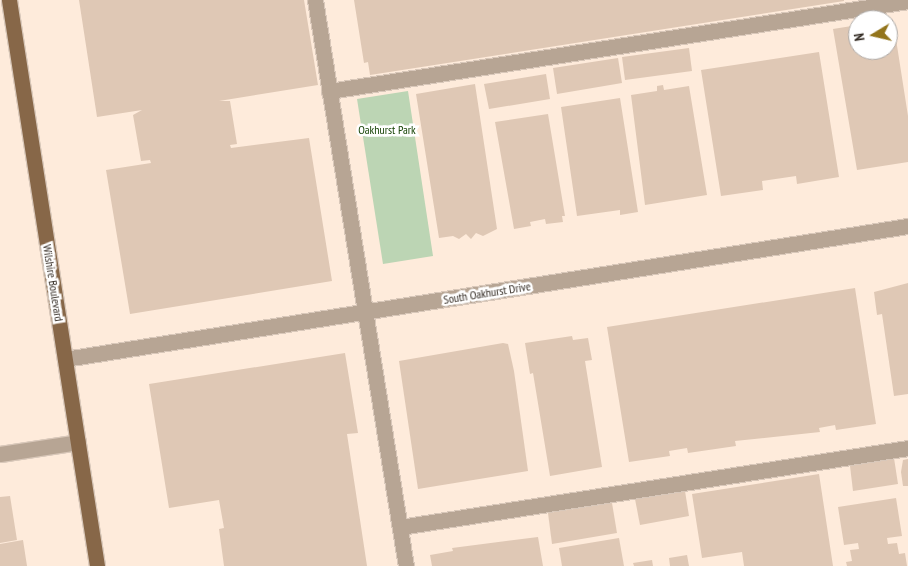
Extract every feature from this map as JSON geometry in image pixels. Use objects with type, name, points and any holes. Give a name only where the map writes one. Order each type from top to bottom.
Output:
[{"type":"main road","name":"Wilshire Boulevard","points":[[9,0],[97,566]]},
{"type":"street","points":[[315,0],[406,566]]},
{"type":"street","points":[[329,91],[908,1]]},
{"type":"street","name":"South Oakhurst Drive","points":[[65,359],[908,226]]},
{"type":"street","points":[[0,454],[78,442]]},
{"type":"street","points":[[400,527],[908,448]]},
{"type":"green space","name":"Oakhurst Park","points":[[408,91],[433,256],[383,264],[357,99]]},
{"type":"building","points":[[79,0],[304,0],[318,85],[219,101],[230,101],[237,144],[230,145],[231,148],[309,138],[332,281],[130,314],[106,170],[151,163],[150,160],[141,161],[133,115],[142,110],[97,117]]},
{"type":"building","points":[[354,0],[844,1],[370,75],[368,62],[364,63]]},
{"type":"building","points":[[848,27],[848,60],[898,60],[898,52],[908,116],[908,162],[857,170],[833,29]]},
{"type":"building","points":[[689,48],[692,71],[625,80],[622,57]]},
{"type":"building","points":[[819,52],[839,177],[797,184],[796,176],[762,181],[763,190],[721,196],[701,70]]},
{"type":"building","points":[[618,58],[622,83],[557,94],[553,68]]},
{"type":"building","points":[[546,74],[550,99],[489,109],[484,84]]},
{"type":"building","points":[[475,84],[497,229],[483,236],[476,233],[471,239],[466,234],[459,239],[453,236],[439,238],[416,94]]},
{"type":"building","points":[[663,85],[664,90],[689,86],[707,195],[645,205],[631,95],[657,91],[657,86]]},
{"type":"building","points":[[620,98],[638,212],[620,215],[620,210],[577,216],[561,107]]},
{"type":"building","points":[[548,114],[565,216],[562,216],[563,222],[546,224],[545,219],[530,222],[531,226],[514,229],[495,122]]},
{"type":"building","points":[[908,283],[908,394],[894,396],[882,314],[877,315],[874,292]]},
{"type":"building","points":[[855,288],[876,424],[836,430],[835,425],[819,428],[820,432],[735,441],[736,446],[688,453],[687,448],[669,451],[670,456],[629,462],[607,327]]},
{"type":"building","points":[[572,336],[573,340],[588,338],[592,360],[585,361],[602,467],[550,476],[533,373],[530,374],[525,343]]},
{"type":"building","points":[[503,343],[508,344],[514,371],[528,471],[418,489],[399,361]]},
{"type":"building","points":[[345,353],[358,433],[347,434],[367,566],[224,566],[219,529],[224,528],[219,500],[169,508],[149,384]]},
{"type":"building","points":[[894,458],[898,484],[853,491],[850,466]]},
{"type":"building","points":[[908,459],[908,486],[903,486],[901,472],[903,460]]},
{"type":"building","points":[[819,474],[833,566],[744,566],[742,552],[702,558],[692,494]]},
{"type":"building","points":[[685,491],[689,516],[640,525],[635,499]]},
{"type":"building","points":[[10,496],[17,540],[0,543],[0,497]]},
{"type":"building","points":[[896,498],[902,536],[887,538],[888,544],[897,543],[899,554],[905,553],[907,566],[847,566],[846,562],[852,561],[850,550],[859,549],[858,543],[844,545],[838,507]]},
{"type":"building","points":[[612,503],[617,533],[552,544],[548,513]]},
{"type":"building","points":[[538,537],[543,566],[432,566],[430,555],[453,551],[452,548]]},
{"type":"building","points":[[619,538],[624,566],[562,566],[559,548]]},
{"type":"building","points":[[23,540],[27,566],[0,566],[0,544]]},
{"type":"building","points":[[687,555],[689,566],[670,566],[669,558]]},
{"type":"building","points":[[652,560],[653,566],[634,566],[633,563]]}]
